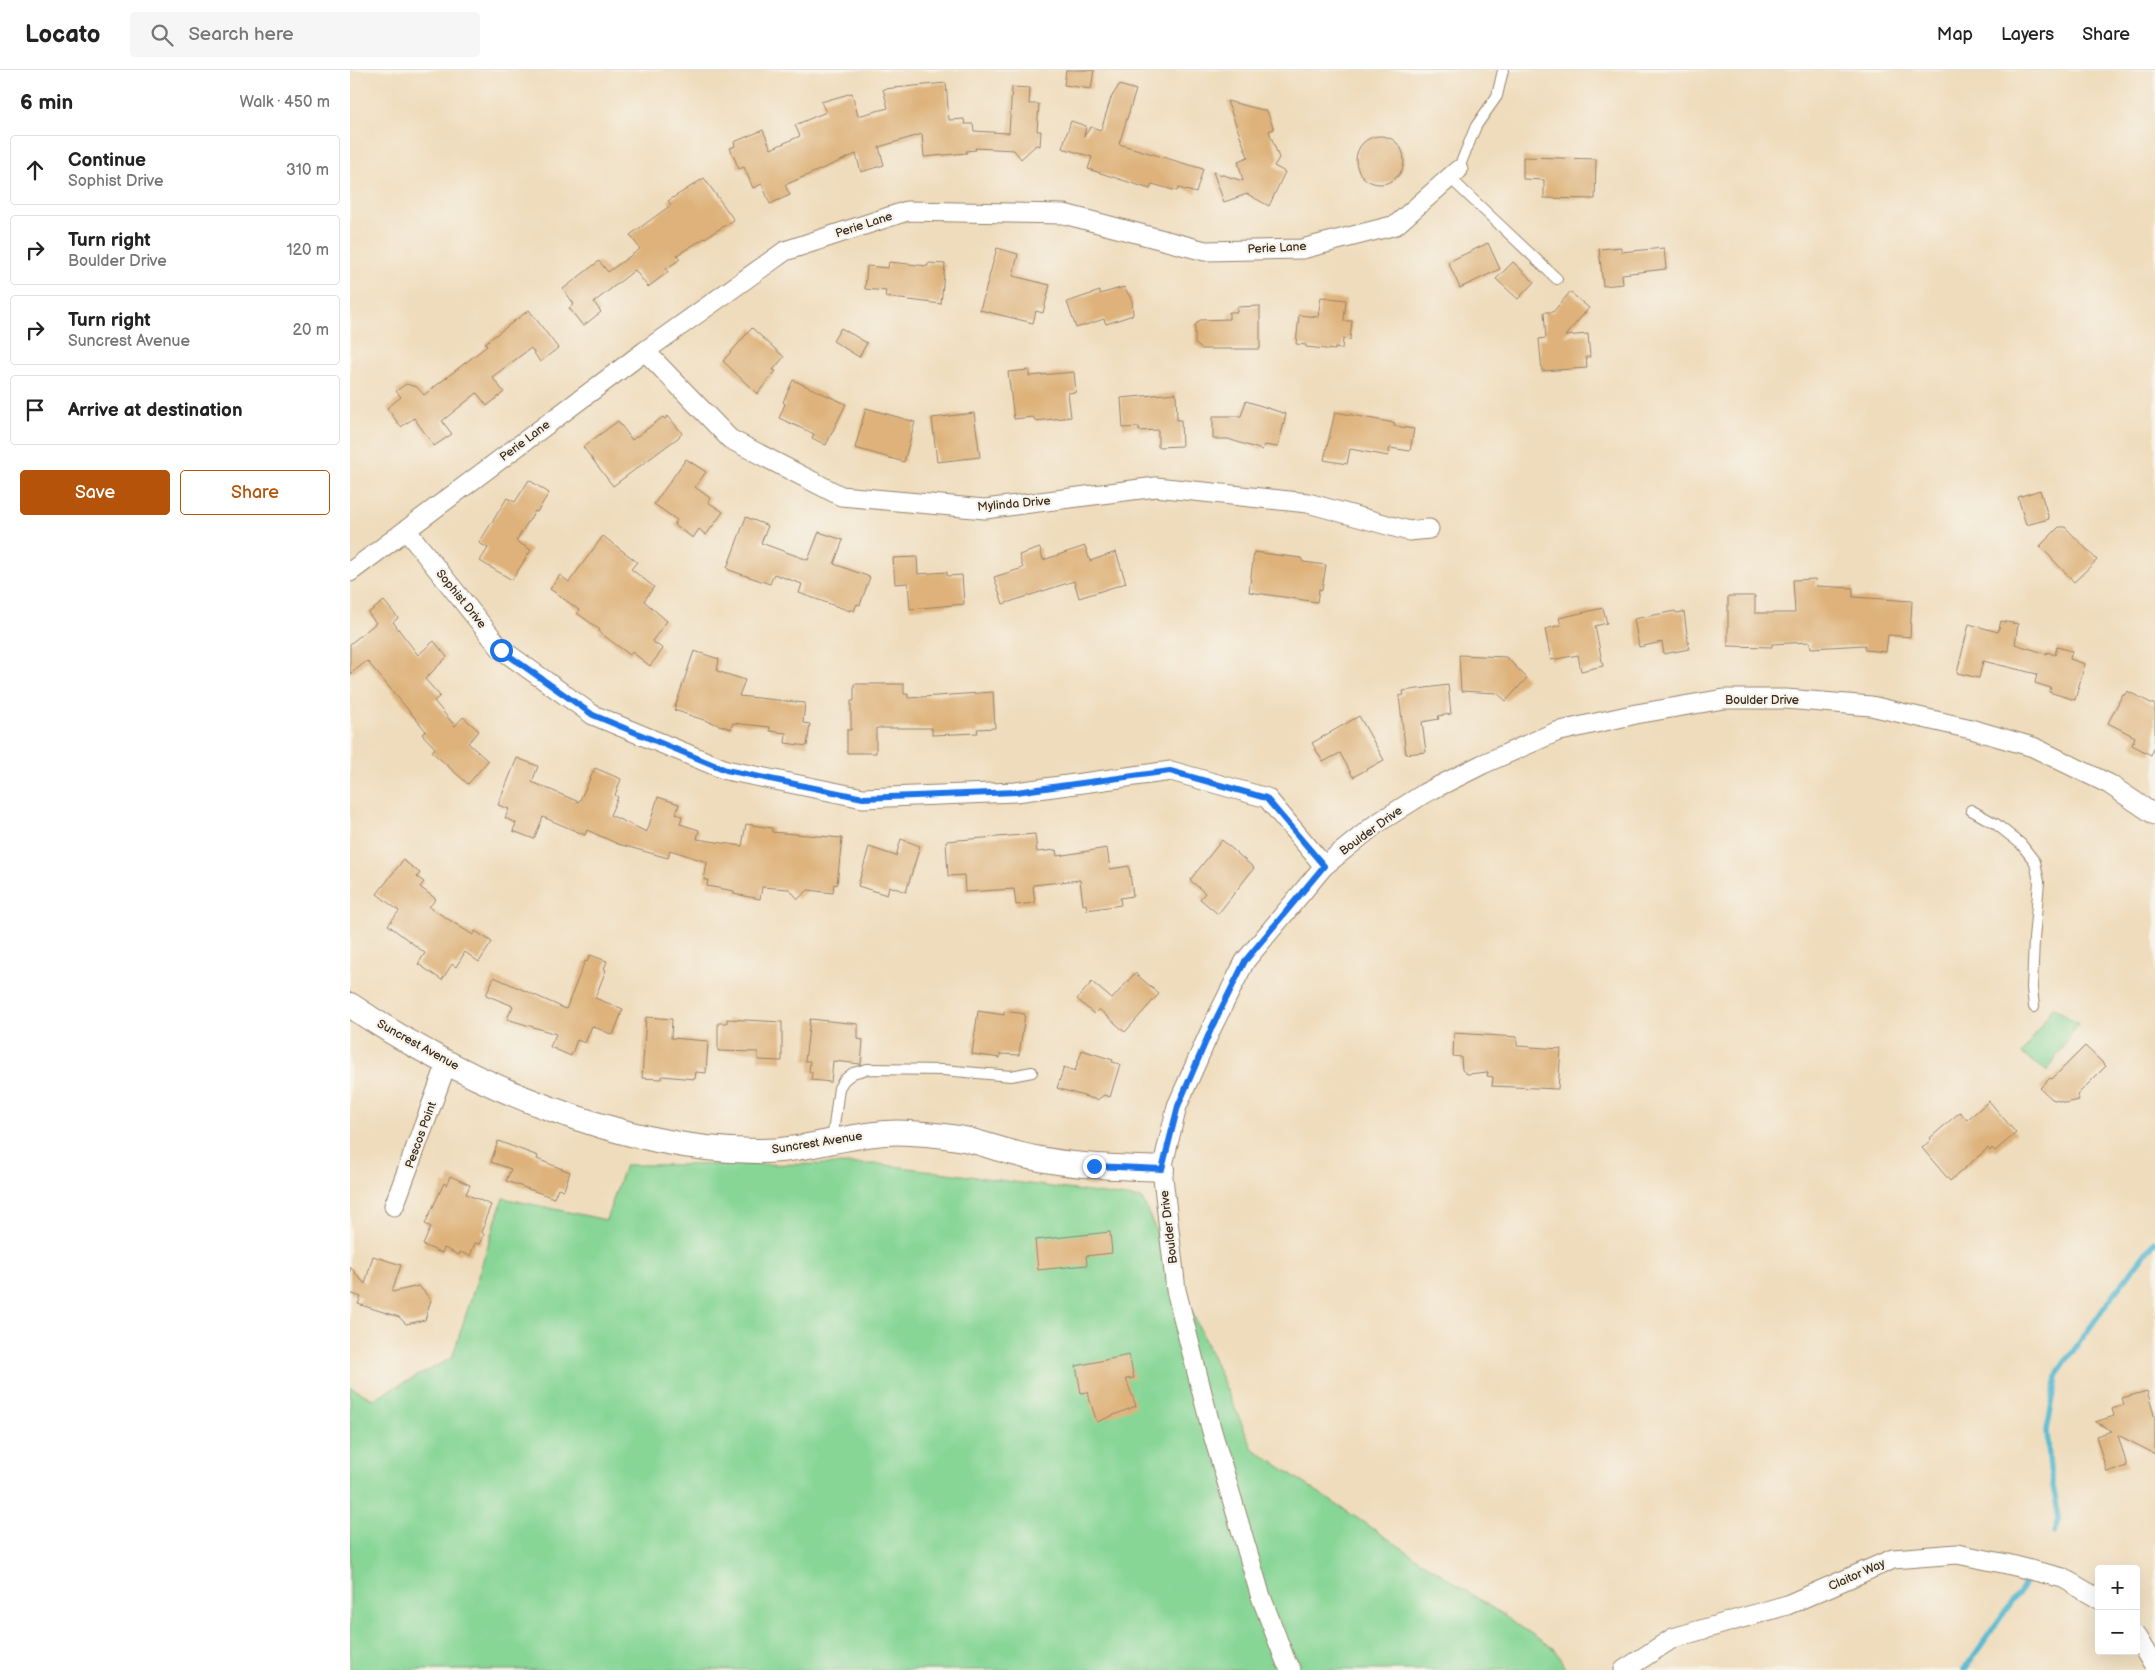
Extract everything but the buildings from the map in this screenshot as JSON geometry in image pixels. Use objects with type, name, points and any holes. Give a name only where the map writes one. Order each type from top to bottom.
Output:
[{"type":"street","name":"Perie Lane","points":[[350,572],[645,351],[785,251],[907,211],[1064,214],[1205,251],[1302,249],[1396,225],[1453,173]]},
{"type":"street","name":"Mylinda Drive","points":[[645,351],[730,439],[841,496],[985,509],[1156,487],[1308,502],[1409,531],[1429,529]]},
{"type":"street","name":"Sophist Drive","points":[[406,530],[501,650],[593,715],[726,770],[863,798],[1016,792],[1170,771],[1266,798],[1324,866]]},
{"type":"street","name":"Boulder Drive","points":[[1291,1670],[1286,1662],[1260,1594],[1207,1410],[1176,1290],[1162,1169],[1178,1106],[1212,1027],[1245,961],[1324,866],[1376,824],[1425,793],[1483,764],[1556,732],[1636,714],[1724,699],[1786,699],[1871,706],[1970,729],[2033,747],[2108,784],[2155,815]]},
{"type":"street","name":"Suncrest Avenue","points":[[350,1005],[379,1025],[447,1063],[516,1095],[596,1124],[657,1141],[704,1149],[760,1151],[808,1147],[856,1136],[908,1132],[966,1140],[1035,1158],[1094,1166],[1162,1169]]},
{"type":"street","name":"Pescos Point","points":[[394,1206],[447,1063]]},
{"type":"street","name":"Claitor Way","points":[[1624,1670],[1673,1638],[1787,1605],[1893,1559],[1957,1554],[2063,1578],[2095,1597]]},
{"type":"street","points":[[2140,1643],[2155,1668]]},
{"type":"lane","points":[[1503,70],[1498,96],[1476,126],[1453,173],[1557,278]]},
{"type":"lane","points":[[1971,810],[1996,824],[2021,844],[2034,862],[2039,882],[2035,919],[2032,988],[2034,1007]]},
{"type":"lane","points":[[832,1142],[839,1088],[844,1080],[853,1073],[867,1069],[944,1070],[1010,1076],[1032,1072]]},
{"type":"green space","points":[[2053,1007],[2078,1024],[2047,1071],[2022,1054]]},
{"type":"green space","points":[[879,1164],[1142,1199],[1253,1449],[1554,1649],[1567,1670],[350,1670],[350,1387],[373,1399],[452,1358],[503,1198],[606,1220],[625,1165]]},
{"type":"waterway","points":[[2054,1533],[2059,1517],[2050,1470],[2047,1430],[2058,1372],[2155,1241]]},
{"type":"waterway","points":[[1964,1670],[2031,1574]]},
{"type":"route","points":[[501,650],[593,715],[726,770],[863,798],[1016,792],[1170,771],[1266,798],[1324,866],[1245,961],[1212,1027],[1178,1106],[1166,1146],[1162,1169],[1094,1166]]}]
